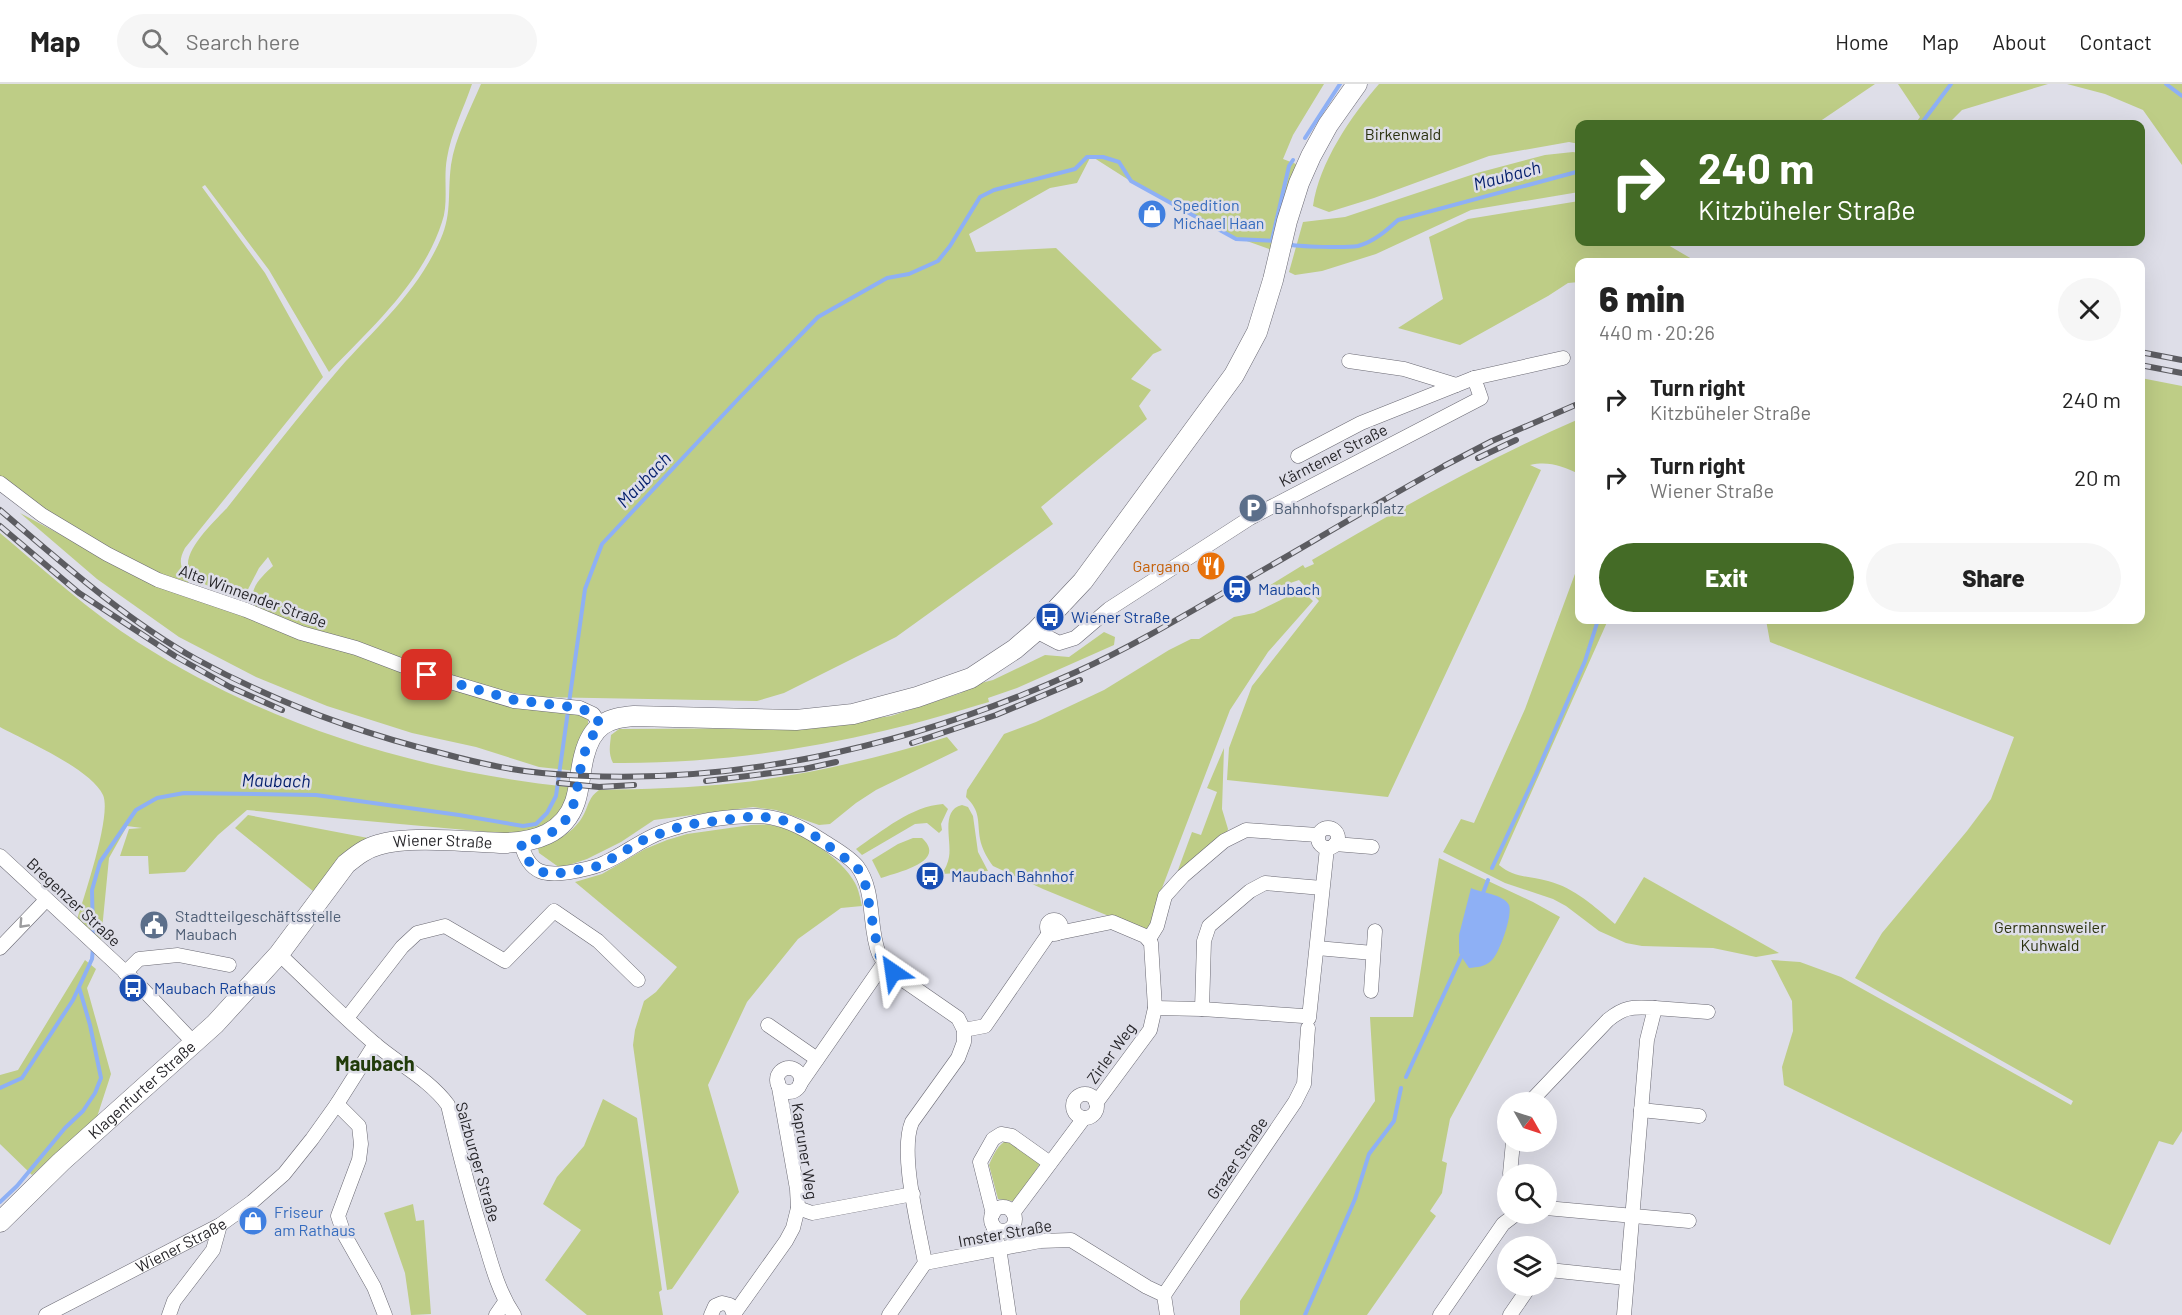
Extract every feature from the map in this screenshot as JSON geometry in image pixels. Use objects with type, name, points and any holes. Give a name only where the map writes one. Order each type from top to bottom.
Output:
[{"type":"street","points":[[601,725],[612,719],[633,716],[796,720],[853,714],[917,698],[971,678],[1015,649],[1036,631],[1083,581],[1234,375],[1257,332],[1299,183],[1328,124],[1357,84]]},
{"type":"street","name":"Kärntener Straße","points":[[1298,456],[1361,423],[1474,378],[1563,358]]},
{"type":"street","points":[[1349,361],[1404,369],[1456,385]]},
{"type":"street","name":"Kärntener Straße","points":[[1036,631],[1059,644],[1075,638],[1109,609],[1240,524],[1300,490],[1481,398],[1474,378]]},
{"type":"street","name":"Alte Winnender Straße","points":[[0,483],[42,515],[107,554],[158,580],[246,610],[301,633],[356,648],[427,675],[514,700],[580,708],[593,714],[601,725]]},
{"type":"street","name":"Wiener Straße","points":[[279,954],[346,864],[360,853],[378,844],[406,841],[521,843],[546,836],[565,821],[576,801],[586,745],[601,725]]},
{"type":"street","points":[[521,843],[523,853],[533,867],[547,874],[555,874],[599,866],[645,839],[685,825],[756,816],[780,819],[812,834],[856,866],[864,878],[876,944],[884,963],[893,972],[958,1018],[964,1030],[964,1042],[957,1058],[912,1122],[908,1132],[906,1145],[925,1263],[889,1315]]},
{"type":"street","points":[[964,1030],[985,1026],[1054,933],[1112,922],[1149,939],[1157,926],[1165,896],[1209,853],[1233,835],[1246,830],[1318,835],[1321,845],[1372,847]]},
{"type":"street","name":"Grazer Straße","points":[[1164,1295],[1295,1102],[1304,1084],[1307,1021],[1322,888],[1331,846]]},
{"type":"street","name":"Bregenzer Straße","points":[[0,856],[104,952],[194,1043]]},
{"type":"street","points":[[1202,1009],[1204,941],[1209,926],[1250,891],[1265,883],[1322,888]]},
{"type":"street","points":[[0,948],[46,900]]},
{"type":"street","points":[[347,1018],[402,947],[417,933],[445,926],[505,961],[554,911],[597,941],[638,980]]},
{"type":"street","points":[[1371,991],[1376,931]]},
{"type":"street","name":"Zirler Weg","points":[[1096,1103],[1150,1030],[1155,1008],[1152,946],[1149,939]]},
{"type":"street","points":[[1317,948],[1373,953]]},
{"type":"street","points":[[279,954],[375,1044]]},
{"type":"street","name":"Klagenfurter Straße","points":[[0,1222],[61,1162],[214,1024],[279,954]]},
{"type":"street","points":[[125,973],[139,959],[178,955],[229,965]]},
{"type":"street","name":"Kapruner Weg","points":[[734,1314],[786,1241],[793,1228],[798,1208],[797,1189],[778,1082],[779,1074],[789,1068],[799,1073],[800,1084],[884,963]]},
{"type":"street","points":[[1540,1092],[1608,1020],[1627,1007],[1708,1012]]},
{"type":"street","points":[[1155,1008],[1202,1009],[1307,1021]]},
{"type":"street","points":[[1624,1315],[1647,1040],[1655,1008]]},
{"type":"street","points":[[768,1025],[817,1059]]},
{"type":"street","name":"Wiener Straße","points":[[46,1315],[220,1225],[252,1202],[284,1174],[338,1104],[375,1044]]},
{"type":"street","name":"Salzburger Straße","points":[[375,1044],[429,1085],[448,1106],[469,1194],[505,1302],[514,1315]]},
{"type":"street","points":[[1013,1213],[1084,1118],[1094,1114],[1096,1103],[1092,1097],[1084,1094],[1074,1101],[1075,1112],[1084,1118]]},
{"type":"street","points":[[338,1104],[359,1126],[361,1144],[359,1160],[338,1216],[344,1234],[374,1287],[385,1315]]},
{"type":"street","points":[[1641,1110],[1699,1116]]},
{"type":"street","points":[[1009,1315],[999,1248],[980,1162],[993,1139],[1001,1134],[1012,1136],[1050,1162]]},
{"type":"street","points":[[798,1208],[812,1213],[913,1194]]},
{"type":"street","points":[[1003,1208],[1013,1213],[1015,1220],[1009,1229],[999,1230],[993,1220],[1003,1208]]},
{"type":"street","points":[[1557,1209],[1689,1221]]},
{"type":"street","points":[[1440,1315],[1503,1224]]},
{"type":"street","points":[[169,1315],[174,1301],[213,1250],[220,1225]]},
{"type":"street","name":"Imster Straße","points":[[925,1263],[1040,1241],[1071,1240],[1164,1295]]},
{"type":"street","points":[[1557,1271],[1626,1278]]},
{"type":"street","points":[[1164,1295],[1167,1315]]},
{"type":"street","points":[[1510,1315],[1523,1296]]},
{"type":"street","points":[[496,1315],[505,1302]]},
{"type":"street","points":[[711,1315],[715,1306],[722,1303],[730,1305],[734,1314]]},
{"type":"green space","points":[[0,84],[472,84],[449,149],[444,214],[433,244],[422,265],[394,303],[329,372],[269,270],[205,185],[202,187],[265,273],[323,377],[185,548],[181,565],[189,587],[174,583],[45,513],[0,477]]},
{"type":"green space","points":[[481,84],[1324,84],[1293,135],[1283,159],[1296,164],[1272,250],[1216,230],[1091,156],[1077,183],[1050,188],[969,234],[976,252],[1056,248],[1162,350],[1153,354],[1131,379],[1151,390],[1139,406],[1147,419],[1041,507],[1053,524],[896,637],[784,693],[757,701],[539,697],[501,690],[463,681],[407,663],[289,622],[256,608],[253,602],[253,591],[259,580],[273,566],[268,557],[259,568],[243,599],[206,585],[195,578],[189,570],[188,561],[191,551],[205,531],[227,508],[325,386],[393,311],[428,264],[446,224],[451,165],[456,145]]},
{"type":"green space","name":"Birkenwald","points":[[1379,84],[1875,84],[1822,120],[1575,120],[1575,143],[1569,142],[1489,156],[1329,212],[1313,206],[1316,190],[1329,157],[1347,125]]},
{"type":"green space","points":[[1898,84],[2048,84],[1962,110],[1952,120],[1918,120],[1920,117]]},
{"type":"green space","points":[[2067,84],[2182,84],[2182,165],[2143,110],[2105,94]]},
{"type":"green space","points":[[1575,152],[1575,193],[1471,210],[1376,254],[1322,271],[1295,275],[1289,272],[1303,222],[1345,217],[1477,173],[1545,155]]},
{"type":"green space","points":[[1575,202],[1575,246],[1670,246],[1690,258],[1575,258],[1575,282],[1568,283],[1460,345],[1398,328],[1443,299],[1429,237],[1468,219]]},
{"type":"green space","name":"Germannsweiler Kuhwald","points":[[2145,379],[2182,386],[2182,1131],[2173,1145],[2159,1141],[2110,1245],[1784,1085],[1782,1067],[1793,1031],[1792,1001],[1771,960],[1800,962],[1841,977],[2071,1105],[2073,1101],[1855,978],[1882,933],[1991,799],[2014,737],[1770,642],[1767,624],[2145,624]]},
{"type":"green space","points":[[1575,421],[1575,472],[1555,465],[1530,465],[1541,470],[1388,797],[1227,780],[1229,748],[1252,686],[1319,601],[1299,580],[1270,590],[1267,587],[1303,565],[1305,568],[1314,564],[1312,560],[1377,522],[1511,451]]},
{"type":"green space","points":[[20,513],[103,557],[536,709],[581,715],[588,720],[588,725],[576,771],[539,767],[476,747],[412,733],[327,706],[256,677],[179,637],[97,579]]},
{"type":"green space","points":[[0,533],[121,631],[189,672],[240,698],[292,721],[400,756],[512,780],[569,787],[566,799],[556,816],[549,822],[510,834],[247,810],[218,835],[185,872],[149,874],[148,856],[120,856],[129,829],[142,828],[127,826],[109,858],[101,940],[77,920],[101,837],[105,805],[103,795],[86,775],[0,727]]},
{"type":"green space","points":[[1575,574],[1575,624],[1606,624],[1499,865],[1516,874],[1567,888],[1615,924],[1644,877],[1779,953],[1756,957],[1713,948],[1642,946],[1626,943],[1599,931],[1553,899],[1505,883],[1443,852],[1461,819],[1474,823],[1525,709]]},
{"type":"green space","points":[[1301,590],[1313,601],[1268,652],[1230,710],[1159,896],[1153,923],[1147,928],[1138,928],[993,866],[981,843],[978,816],[966,797],[967,790],[1004,734],[1036,722],[1104,690],[1169,650],[1191,639],[1199,639],[1234,617],[1254,613]]},
{"type":"green space","points":[[1104,632],[1115,637],[1114,645],[1017,688],[988,698],[989,702],[896,728],[783,751],[715,759],[613,763],[610,756],[611,735],[619,729],[810,728],[891,716],[961,693],[973,685],[993,680],[1045,655],[1069,657]]},
{"type":"green space","points":[[947,737],[958,750],[876,790],[830,824],[819,825],[776,810],[753,807],[654,820],[621,842],[587,859],[560,868],[539,853],[538,848],[552,843],[576,826],[591,798],[599,790],[702,786],[763,780],[843,765]]},
{"type":"green space","points":[[1224,748],[1222,809],[1227,833],[1181,873],[1178,870],[1192,832],[1201,835],[1217,792],[1207,788]]},
{"type":"green space","points":[[943,804],[948,809],[939,833],[927,823],[915,824],[862,855],[856,849],[909,814]]},
{"type":"green space","points":[[962,805],[968,807],[973,816],[978,852],[988,871],[942,874],[950,850],[949,819],[955,808]]},
{"type":"green space","points":[[248,815],[368,838],[342,856],[313,891],[235,828]]},
{"type":"green space","points":[[751,825],[781,827],[818,846],[849,874],[858,888],[862,906],[841,908],[798,939],[747,1002],[708,1085],[739,1192],[672,1289],[667,1290],[633,1045],[644,1001],[656,992],[677,967],[575,882],[602,874],[645,849],[667,840],[687,834]]},
{"type":"green space","points":[[913,838],[922,838],[928,846],[929,854],[925,860],[908,869],[881,878],[872,860],[898,844]]},
{"type":"green space","points":[[1439,858],[1560,917],[1450,1119],[1442,1161],[1447,1163],[1442,1193],[1430,1211],[1436,1216],[1367,1315],[1240,1315],[1240,1301],[1375,1101],[1370,1017],[1413,1017]]},
{"type":"green space","points":[[85,960],[96,969],[87,988],[111,1074],[97,1117],[32,1175],[0,1144],[0,1075],[18,1070]]},
{"type":"green space","points":[[603,1099],[637,1118],[662,1290],[659,1292],[663,1315],[587,1315],[545,1280],[581,1230],[543,1204],[557,1177],[584,1146]]},
{"type":"green space","points":[[1012,1139],[1041,1162],[1020,1196],[1013,1201],[998,1199],[989,1165],[1000,1145]]},
{"type":"green space","points":[[413,1204],[416,1221],[424,1220],[431,1314],[411,1315],[405,1273],[384,1213]]},
{"type":"water","points":[[1471,888],[1502,898],[1509,905],[1510,910],[1504,934],[1494,957],[1483,966],[1469,968],[1459,953],[1459,935]]},
{"type":"waterway","points":[[1305,138],[1340,84]]},
{"type":"waterway","name":"Maubach","points":[[1924,120],[1951,84]]},
{"type":"waterway","name":"Maubach","points":[[2166,84],[2182,96]]},
{"type":"waterway","name":"Maubach","points":[[569,703],[585,589],[602,544],[818,317],[887,278],[909,274],[938,261],[950,246],[980,197],[994,190],[1075,169],[1087,157],[1103,157],[1119,162],[1131,181],[1236,239],[1276,241]]},
{"type":"waterway","points":[[1272,240],[1289,166],[1293,160]]},
{"type":"waterway","name":"Maubach","points":[[1286,244],[1322,247],[1358,246],[1375,239],[1398,220],[1575,172]]},
{"type":"waterway","points":[[1492,868],[1585,661],[1597,624]]},
{"type":"waterway","name":"Maubach","points":[[93,938],[92,890],[100,862],[136,810],[157,798],[184,793],[316,795],[523,826],[536,824],[547,813],[556,796],[568,711]]},
{"type":"waterway","points":[[1483,893],[1488,880]]},
{"type":"waterway","name":"Maubach","points":[[0,1088],[22,1078],[73,1000],[92,959],[93,948]]},
{"type":"waterway","points":[[1406,1077],[1461,957]]},
{"type":"waterway","points":[[0,1202],[17,1186],[65,1128],[83,1111],[95,1093],[101,1078],[79,987]]},
{"type":"waterway","points":[[1305,1315],[1355,1199],[1369,1154],[1394,1121],[1401,1088]]},
{"type":"railway","points":[[2145,353],[2182,360]]},
{"type":"railway","points":[[2145,366],[2182,373]]},
{"type":"railway","points":[[0,510],[144,627],[196,659],[285,702],[409,745],[517,770],[611,777],[679,775],[748,768],[815,757],[948,722],[1013,699],[1076,672],[1132,644],[1444,466],[1492,441],[1575,405]]},
{"type":"railway","points":[[1478,458],[1516,440]]},
{"type":"railway","points":[[0,526],[79,593],[175,656],[230,687],[282,710]]},
{"type":"railway","points":[[912,743],[996,715],[1080,680]]},
{"type":"railway","points":[[706,781],[804,769],[836,762]]},
{"type":"railway","points":[[559,783],[599,787],[634,785]]},
{"type":"place","name":"Spedition Michael Haan","points":[[1152,214]]},
{"type":"place","name":"Bahnhofsparkplatz","points":[[1253,508]]},
{"type":"place","name":"Gargano","points":[[1211,566]]},
{"type":"place","name":"Maubach","points":[[1237,589]]},
{"type":"place","name":"Wiener Straße","points":[[1050,617]]},
{"type":"place","name":"Maubach Bahnhof","points":[[930,876]]},
{"type":"place","name":"Stadtteilgeschäftsstelle Maubach","points":[[154,925]]},
{"type":"place","name":"Maubach Rathaus","points":[[133,988]]},
{"type":"place","name":"Friseur am Rathaus","points":[[253,1221]]},
{"type":"district","name":"Maubach","points":[[375,1064]]},
{"type":"route","points":[[427,675],[514,700],[580,708],[593,714],[601,725],[586,745],[576,801],[565,821],[546,836],[521,843],[528,862],[538,871],[555,874],[599,866],[645,839],[685,825],[756,816],[780,819],[812,834],[856,866],[864,878],[879,955],[893,972]]}]
